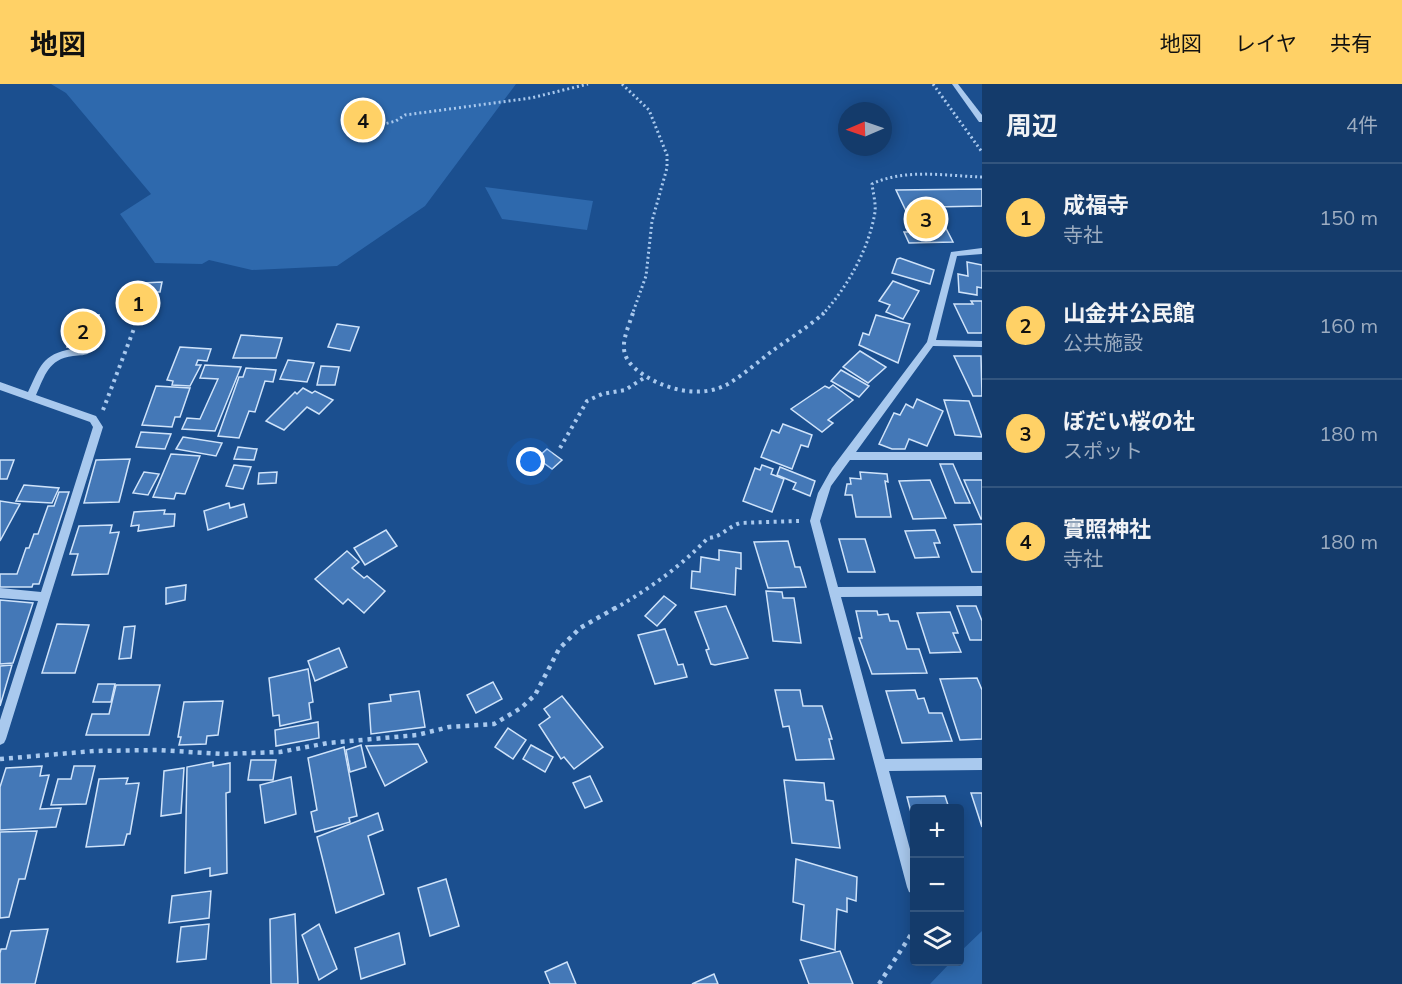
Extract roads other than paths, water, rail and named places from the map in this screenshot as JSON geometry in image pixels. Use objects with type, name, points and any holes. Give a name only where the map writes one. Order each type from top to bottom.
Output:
[{"type":"street","points":[[955,84],[982,120]]},
{"type":"street","points":[[910,869],[815,521],[825,484],[931,343],[954,254],[982,252]]},
{"type":"street","points":[[931,343],[982,344]]},
{"type":"street","points":[[32,397],[49,360],[63,353],[86,352]]},
{"type":"street","points":[[0,386],[93,418],[98,427],[0,739]]},
{"type":"street","points":[[848,456],[982,456]]},
{"type":"street","points":[[834,592],[982,591]]},
{"type":"street","points":[[0,593],[45,597]]},
{"type":"street","points":[[881,765],[982,764]]},
{"type":"place","name":"實照神社","points":[[363,120]]},
{"type":"place","name":"ぼだい桜の社","points":[[926,219]]},
{"type":"place","name":"成福寺","points":[[138,303]]},
{"type":"place","name":"山金井公民館","points":[[83,331]]}]
